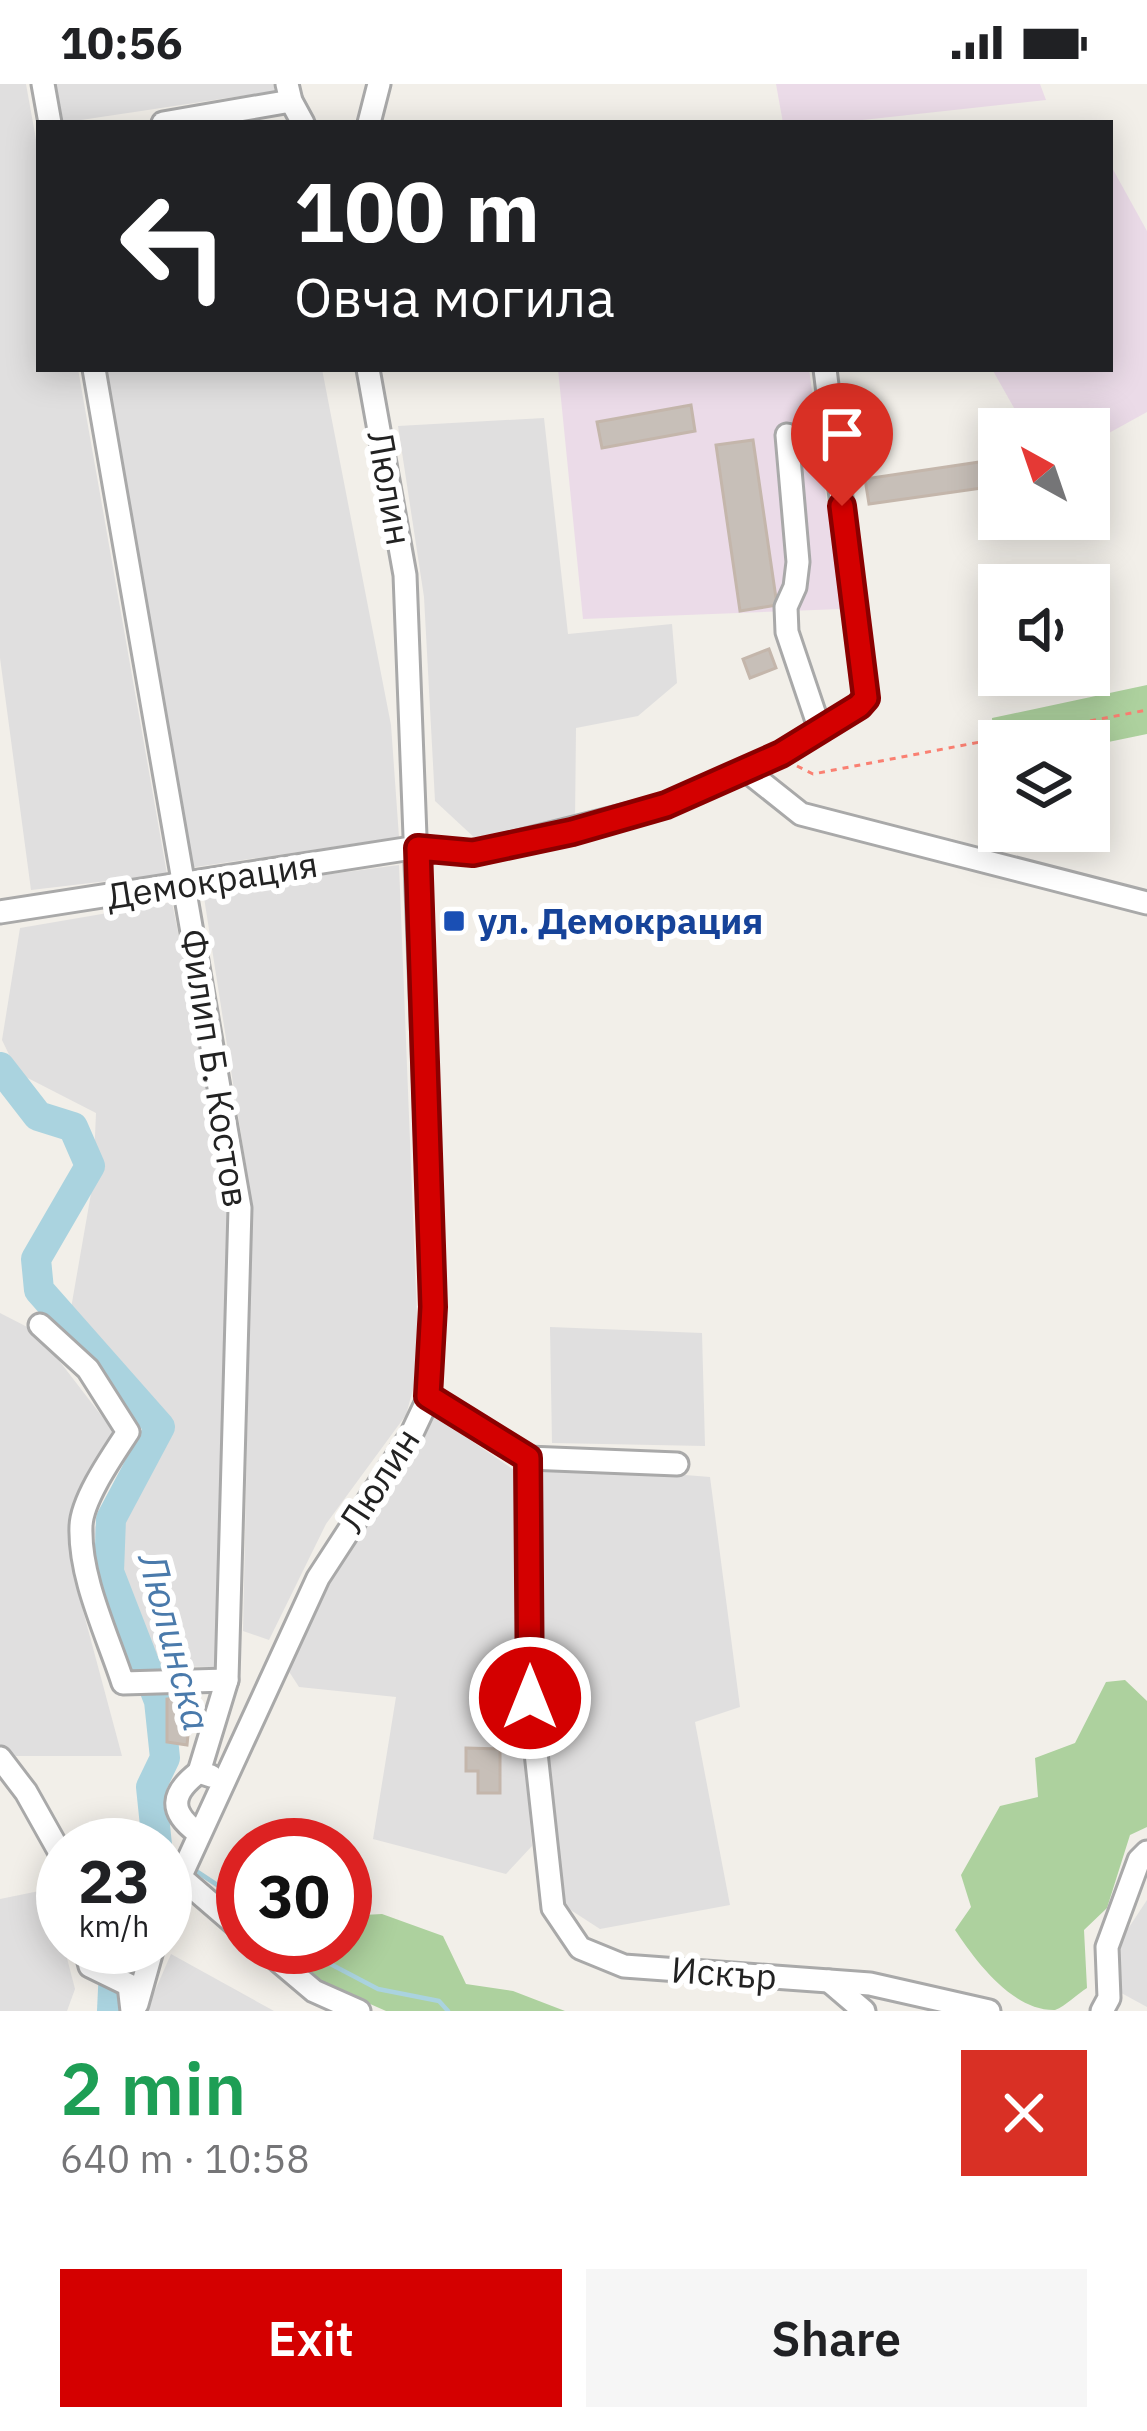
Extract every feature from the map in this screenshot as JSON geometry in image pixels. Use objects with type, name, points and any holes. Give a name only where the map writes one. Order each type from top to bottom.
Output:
[{"type":"street","points":[[43,84],[49,120]]},
{"type":"street","points":[[369,120],[379,84]]},
{"type":"street","points":[[175,120],[289,92],[302,120]]},
{"type":"street","name":"Филип Б. Костов","points":[[95,372],[240,1208],[227,1680],[200,1772],[185,1783],[176,1806],[180,1820],[198,1833]]},
{"type":"street","name":"Люлин","points":[[192,1846],[318,1578],[411,1435],[428,1396],[433,1307],[405,575],[369,372]]},
{"type":"street","name":"Демокрация","points":[[3,913],[418,848],[473,853],[572,832],[666,805],[747,771],[820,730],[866,698],[825,372]]},
{"type":"street","points":[[788,434],[798,562],[786,607],[787,632],[820,730]]},
{"type":"street","points":[[747,771],[801,814],[1147,903]]},
{"type":"street","points":[[40,1324],[88,1369],[128,1432],[104,1469],[80,1522],[88,1577],[123,1682],[227,1680]]},
{"type":"street","points":[[428,1396],[528,1458],[677,1464]]},
{"type":"street","name":"Искър","points":[[528,1458],[530,1698],[553,1908],[580,1948],[624,1966],[870,1984],[989,2011]]},
{"type":"street","points":[[0,1758],[41,1818]]},
{"type":"street","points":[[200,1772],[224,1780]]},
{"type":"street","points":[[1102,2011],[1109,1998],[1107,1947],[1139,1861],[1147,1852]]},
{"type":"street","points":[[192,1887],[216,1907]]},
{"type":"street","points":[[106,1974],[129,1985],[134,2011]]},
{"type":"street","points":[[134,2011],[145,1974]]},
{"type":"street","points":[[294,1974],[314,1991],[359,2011]]},
{"type":"street","points":[[829,1981],[864,2011]]},
{"type":"path","points":[[781,754],[813,774],[1147,710]]},
{"type":"shaded area","points":[[0,84],[26,84],[36,139],[36,372],[79,372],[167,874],[31,890],[0,658]]},
{"type":"shaded area","points":[[53,84],[273,84],[275,91],[81,120],[60,120]]},
{"type":"shaded area","points":[[776,84],[1040,84],[1046,100],[863,120],[782,120]]},
{"type":"shaded area","points":[[1113,169],[1147,231],[1147,412],[1110,432],[1110,408],[1014,408],[994,372],[1113,372]]},
{"type":"shaded area","points":[[105,372],[323,372],[391,725],[399,837],[189,868],[145,588]]},
{"type":"shaded area","points":[[558,372],[809,372],[841,609],[583,619]]},
{"type":"shaded area","points":[[544,418],[568,634],[672,624],[677,683],[638,716],[576,728],[575,822],[477,840],[435,801],[424,597],[398,426]]},
{"type":"shaded area","points":[[399,865],[419,1367],[406,1415],[326,1524],[269,1640],[243,1631],[252,1205],[203,891]]},
{"type":"shaded area","points":[[172,902],[228,1182],[216,1667],[137,1666],[93,1531],[143,1431],[129,1372],[70,1314],[93,1182],[96,1113],[18,1073],[2,1040],[20,928]]},
{"type":"shaded area","points":[[0,1313],[37,1332],[114,1432],[69,1517],[71,1566],[122,1756],[9,1756],[0,1747]]},
{"type":"shaded area","points":[[550,1327],[702,1333],[705,1446],[552,1443]]},
{"type":"shaded area","points":[[435,1416],[514,1470],[519,1698],[532,1846],[506,1874],[373,1839],[396,1697],[299,1687],[288,1670],[358,1525],[416,1454]]},
{"type":"shaded area","points":[[537,1463],[710,1477],[740,1707],[695,1722],[730,1905],[600,1929],[566,1907],[538,1690]]},
{"type":"shaded area","points":[[36,1892],[36,1974],[71,1974],[75,1989],[67,2011],[0,2011],[0,1899]]},
{"type":"shaded area","points":[[1147,1900],[1147,2007],[1114,1989],[1116,1947]]},
{"type":"shaded area","points":[[192,1966],[274,2011],[146,2011],[162,1974],[192,1974]]},
{"type":"green space","points":[[1147,685],[1147,734],[1110,742],[1110,720],[992,720],[1110,696]]},
{"type":"green space","points":[[1125,1680],[1147,1701],[1147,1827],[1130,1835],[1107,1908],[1084,1930],[1087,1988],[1055,2010],[1039,2008],[996,1981],[955,1930],[971,1907],[961,1875],[1000,1806],[1038,1797],[1035,1758],[1075,1743],[1106,1682]]},
{"type":"green space","points":[[372,1915],[443,1936],[466,1984],[513,1991],[565,2011],[386,2011],[310,1974],[372,1974]]},
{"type":"building","points":[[691,405],[695,431],[602,448],[597,422]]},
{"type":"building","points":[[753,440],[777,605],[740,611],[716,445]]},
{"type":"building","points":[[978,462],[978,489],[869,504],[865,479]]},
{"type":"building","points":[[769,649],[776,668],[750,678],[743,659]]},
{"type":"building","points":[[192,1696],[187,1745],[167,1742],[167,1699]]},
{"type":"building","points":[[466,1748],[500,1749],[500,1793],[478,1793],[478,1771],[466,1771]]},
{"type":"waterway","name":"Люлинска","points":[[0,1067],[38,1116],[73,1127],[90,1166],[36,1259],[39,1290],[160,1427],[111,1519],[109,1572],[159,1701],[165,1758],[151,1787],[154,1818]]},
{"type":"waterway","points":[[193,1869],[216,1884]]},
{"type":"waterway","name":"Люлинска","points":[[112,2011],[114,1974]]},
{"type":"waterway","points":[[349,1974],[378,1989],[439,2001],[448,2011]]},
{"type":"place","name":"ул. Демокрация","points":[[454,921]]},
{"type":"route","points":[[530,1698],[528,1458],[428,1396],[433,1307],[418,848],[473,853],[666,805],[781,754],[859,706],[866,698],[842,506]]}]
